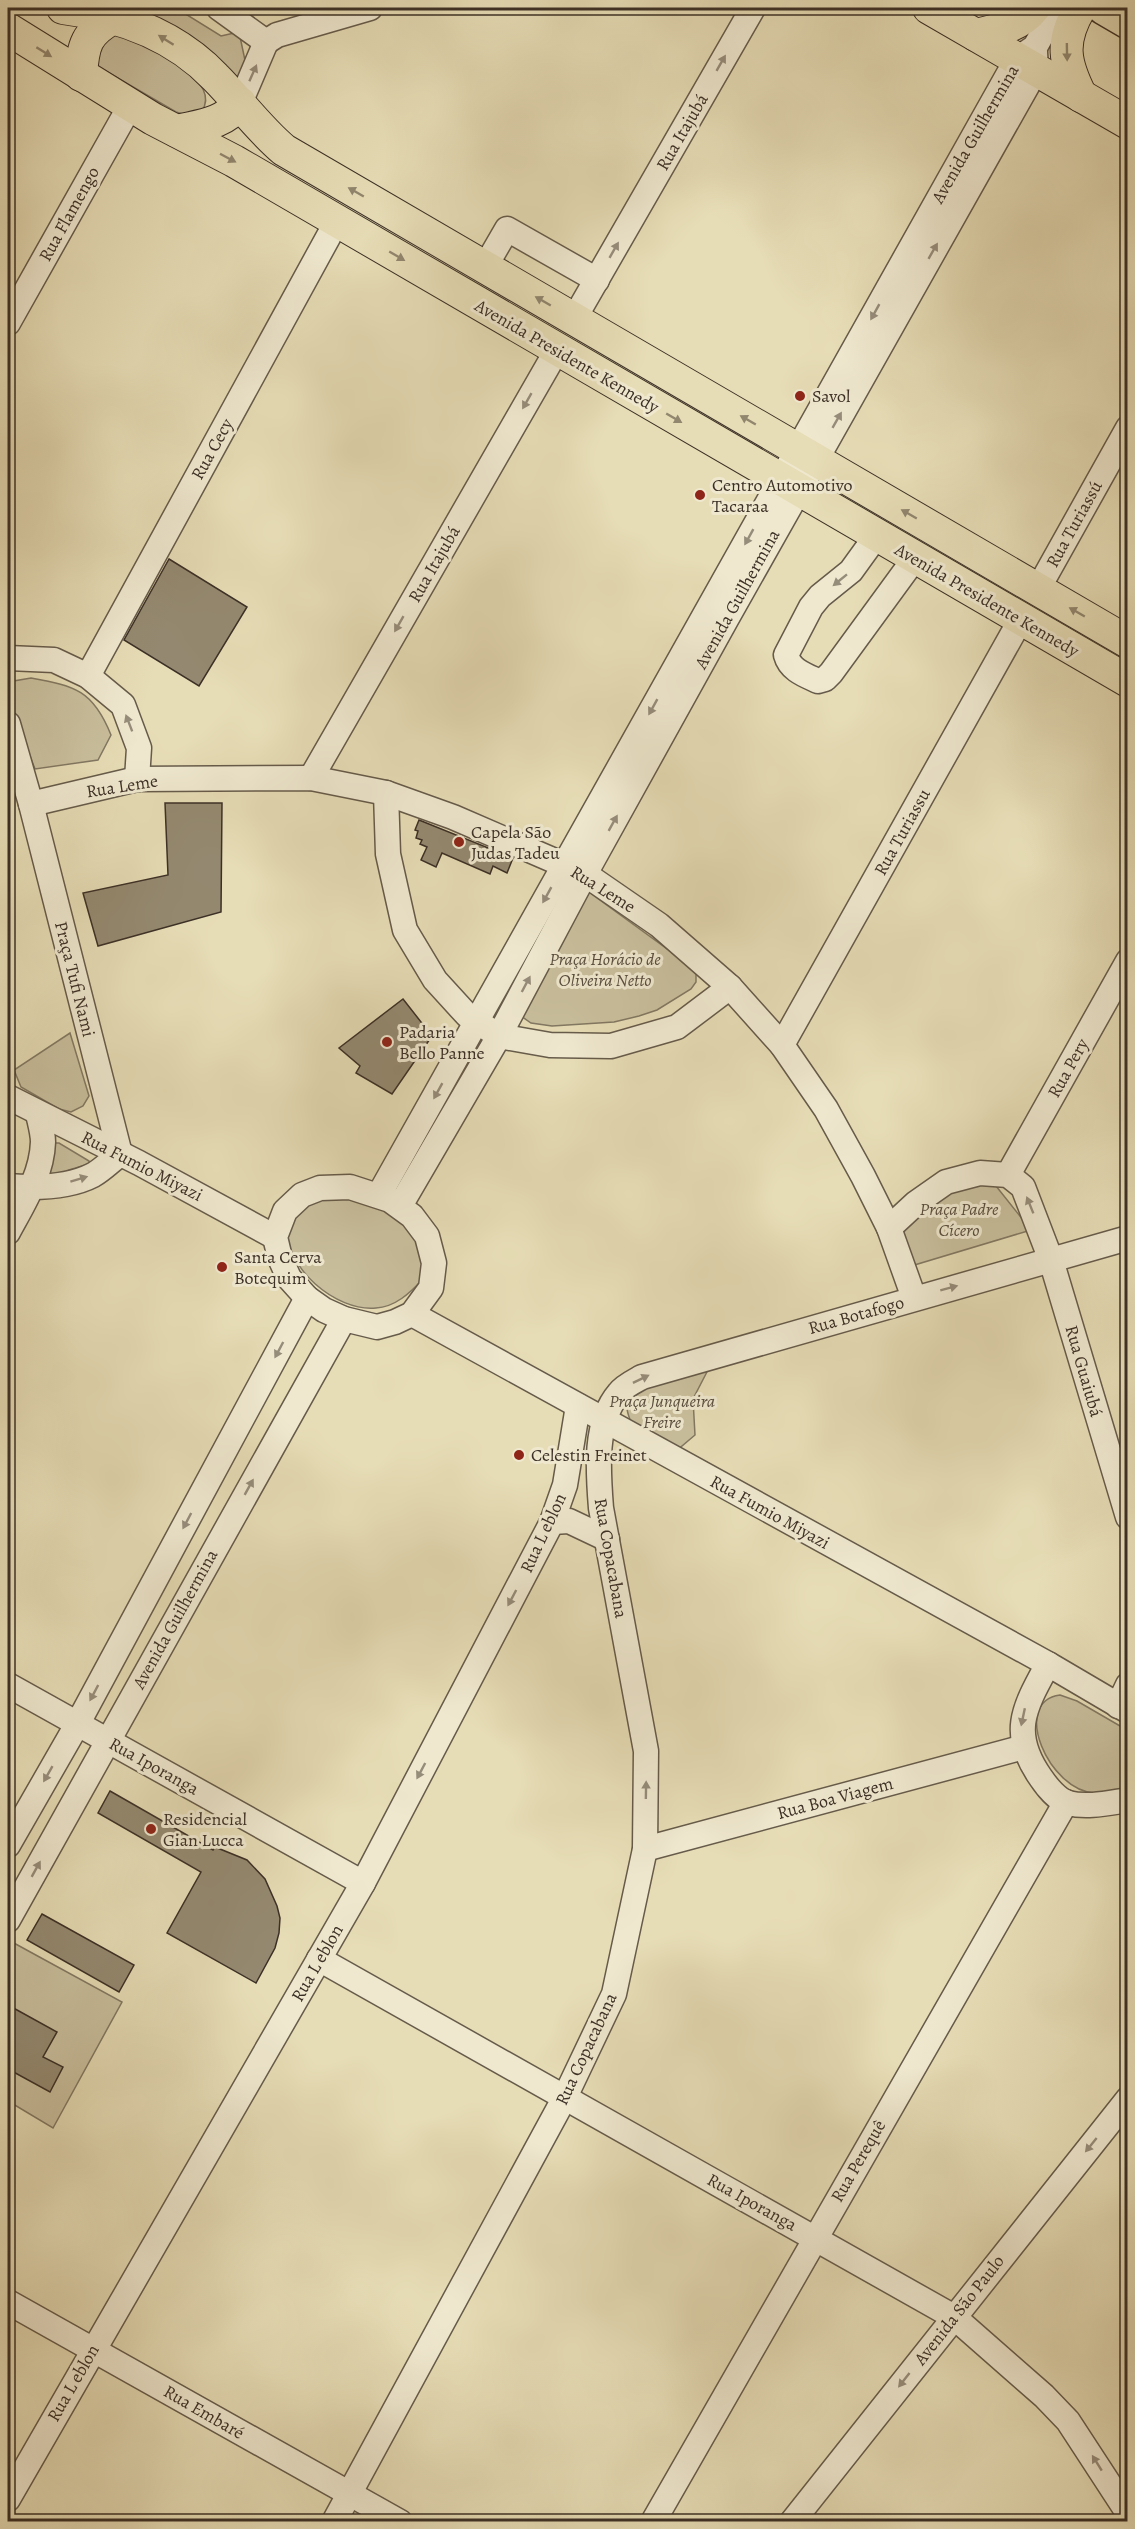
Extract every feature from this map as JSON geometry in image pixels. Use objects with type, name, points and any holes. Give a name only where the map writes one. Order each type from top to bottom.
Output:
[{"type":"main road","name":"Avenida Presidente Kennedy","points":[[76,8],[155,33],[213,74],[264,133],[284,150],[1128,642]]},
{"type":"main road","points":[[929,8],[976,35],[1029,59],[1081,96],[1128,123]]},
{"type":"main road","points":[[976,35],[998,30],[1019,21],[1034,8]]},
{"type":"main road","points":[[1080,8],[1071,23],[1066,52],[1070,72],[1081,96]]},
{"type":"main road","points":[[81,75],[82,56],[87,39],[97,28],[113,18]]},
{"type":"main road","name":"Avenida Presidente Kennedy","points":[[8,29],[130,106],[187,129],[234,161],[1128,681]]},
{"type":"main road","points":[[187,129],[212,107],[216,87],[213,74]]},
{"type":"main road","points":[[187,129],[216,123],[225,118],[240,103]]},
{"type":"street","points":[[219,8],[266,42]]},
{"type":"street","points":[[240,103],[266,42],[287,32],[370,8]]},
{"type":"street","name":"Rua Itajubá","points":[[574,319],[753,8]]},
{"type":"street","name":"Avenida Guilhermina","points":[[389,1200],[477,1021],[575,869],[1057,8]]},
{"type":"street","name":"Rua Flamengo","points":[[8,323],[130,106]]},
{"type":"street","name":"Rua Cecy","points":[[87,676],[337,221]]},
{"type":"street","points":[[485,267],[507,229],[597,279]]},
{"type":"street","name":"Rua Itajubá","points":[[311,778],[557,350]]},
{"type":"street","name":"Rua Turiassú","points":[[1038,589],[1128,428]]},
{"type":"street","points":[[877,535],[851,571],[820,596],[811,607],[786,655],[788,663],[795,669],[818,681],[825,679],[915,558]]},
{"type":"street","name":"Rua Turiassu","points":[[782,1045],[1021,619]]},
{"type":"street","points":[[8,658],[54,660],[87,676],[123,705],[139,748],[137,779]]},
{"type":"street","points":[[8,724],[31,804]]},
{"type":"street","name":"Rua Leme","points":[[31,804],[137,779],[311,778],[386,793],[453,817],[575,869],[659,925],[730,987],[782,1045],[826,1109],[889,1228],[914,1298]]},
{"type":"street","points":[[386,793],[388,854],[405,930],[435,980],[467,1015],[499,1036],[550,1045],[611,1046],[677,1027],[730,987]]},
{"type":"street","name":"Praça Tufi Nami","points":[[31,804],[120,1154]]},
{"type":"street","name":"Avenida Guilhermina","points":[[389,1200],[499,1036],[575,869]]},
{"type":"street","name":"Rua Pery","points":[[1008,1174],[1128,961]]},
{"type":"street","name":"Rua Fumio Miyazi","points":[[8,1097],[275,1237]]},
{"type":"street","points":[[8,1232],[32,1188],[40,1159],[43,1140],[38,1114]]},
{"type":"street","points":[[8,1186],[32,1188],[72,1182],[93,1175],[120,1154]]},
{"type":"street","points":[[889,1228],[916,1203],[946,1182],[980,1173],[1008,1174],[1023,1187],[1051,1260]]},
{"type":"street","points":[[350,1187],[389,1200],[412,1216],[427,1236],[434,1263],[431,1288],[412,1314],[377,1327],[324,1310],[307,1298],[289,1278],[275,1237],[285,1211],[302,1195],[320,1188],[350,1187]]},
{"type":"street","name":"Rua Botafogo","points":[[603,1420],[619,1392],[642,1377],[1128,1238]]},
{"type":"street","name":"Rua Guaiubá","points":[[1051,1260],[1128,1518]]},
{"type":"street","name":"Avenida Guilhermina","points":[[8,1845],[78,1723],[307,1298]]},
{"type":"street","name":"Rua Fumio Miyazi","points":[[412,1314],[1048,1664],[1124,1700]]},
{"type":"street","name":"Avenida Guilhermina","points":[[8,1920],[344,1318]]},
{"type":"street","name":"Rua L eblon","points":[[8,2499],[92,2349],[363,1883],[552,1522],[565,1485],[578,1406]]},
{"type":"street","name":"Rua Copacabana","points":[[334,2522],[565,2097],[614,1994],[645,1849],[646,1751],[599,1483],[603,1420]]},
{"type":"street","points":[[552,1522],[569,1521],[607,1539]]},
{"type":"street","points":[[1048,1664],[1026,1704],[1021,1726],[1024,1747],[1047,1787],[1066,1802],[1085,1806],[1128,1800]]},
{"type":"street","name":"Rua Iporanga","points":[[8,1685],[363,1883]]},
{"type":"street","name":"Rua Boa Viagem","points":[[645,1849],[1024,1747]]},
{"type":"street","name":"Rua Perequê","points":[[653,2522],[814,2237],[1066,1802]]},
{"type":"street","name":"Rua Iporanga","points":[[319,1959],[954,2317],[1044,2396],[1068,2421],[1128,2513]]},
{"type":"street","name":"Avenida São Paulo","points":[[792,2522],[1128,2099]]},
{"type":"street","name":"Rua Embaré","points":[[8,2302],[400,2522]]},
{"type":"green space","points":[[127,8],[176,8],[221,36],[239,32],[246,65],[238,80]]},
{"type":"green space","points":[[117,33],[159,53],[191,74],[201,86],[206,98],[202,111],[183,114],[176,112],[97,66],[94,42]]},
{"type":"green space","points":[[31,678],[71,688],[89,699],[97,708],[111,735],[98,760],[35,769],[8,700],[8,682]]},
{"type":"green space","name":"Praça Horácio de Oliveira Netto","points":[[586,890],[696,970],[696,982],[691,989],[657,1010],[614,1022],[552,1026],[531,1023],[521,1016]]},
{"type":"green space","points":[[70,1033],[89,1096],[83,1106],[71,1112],[59,1109],[21,1087],[14,1070]]},
{"type":"green space","points":[[53,1143],[59,1143],[89,1161],[89,1164],[69,1170],[48,1183]]},
{"type":"green space","name":"Praça Padre Cícero","points":[[979,1183],[996,1186],[1031,1230],[911,1266],[897,1240],[931,1199]]},
{"type":"green space","points":[[328,1190],[392,1210],[424,1243],[422,1280],[402,1298],[390,1305],[376,1308],[345,1303],[329,1295],[303,1271],[288,1241],[288,1220],[295,1204]]},
{"type":"green space","name":"Praça Junqueira Freire","points":[[709,1368],[693,1399],[695,1435],[676,1451],[633,1427],[627,1411],[627,1403],[635,1389],[654,1381]]},
{"type":"green space","points":[[1060,1695],[1077,1701],[1127,1730],[1127,1789],[1095,1793],[1078,1789],[1063,1778],[1051,1763],[1042,1746],[1037,1729],[1038,1713],[1045,1701]]},
{"type":"green space","points":[[12,1942],[122,2002],[53,2128],[8,2101],[8,1950]]},
{"type":"building","points":[[169,559],[247,607],[199,686],[124,640]]},
{"type":"building","points":[[165,803],[222,803],[221,912],[98,946],[83,893],[168,875]]},
{"type":"building","name":"Capela São Judas Tadeu","points":[[419,820],[513,858],[507,873],[493,866],[490,874],[442,853],[436,867],[421,860],[427,847],[420,844],[422,840],[416,838],[418,831],[415,830]]},
{"type":"building","name":"Padaria Bello Panne","points":[[403,999],[432,1036],[392,1094],[356,1073],[360,1066],[339,1048]]},
{"type":"building","points":[[110,1791],[213,1850],[215,1847],[247,1860],[265,1879],[277,1906],[280,1918],[279,1933],[275,1948],[256,1983],[167,1933],[201,1872],[98,1813]]},
{"type":"building","points":[[42,1914],[134,1965],[119,1992],[27,1940]]},
{"type":"building","points":[[8,2005],[57,2032],[43,2057],[63,2067],[50,2092],[8,2069]]},
{"type":"place","name":"Savol","points":[[800,396]]},
{"type":"place","name":"Centro Automotivo Tacaraa","points":[[700,495]]},
{"type":"place","name":"Capela São Judas Tadeu","points":[[459,842]]},
{"type":"place","name":"Padaria Bello Panne","points":[[387,1042]]},
{"type":"place","name":"Santa Cerva Botequim","points":[[222,1267]]},
{"type":"place","name":"Celestin Freinet","points":[[519,1455]]},
{"type":"place","name":"Residencial Gian Lucca","points":[[151,1829]]}]
